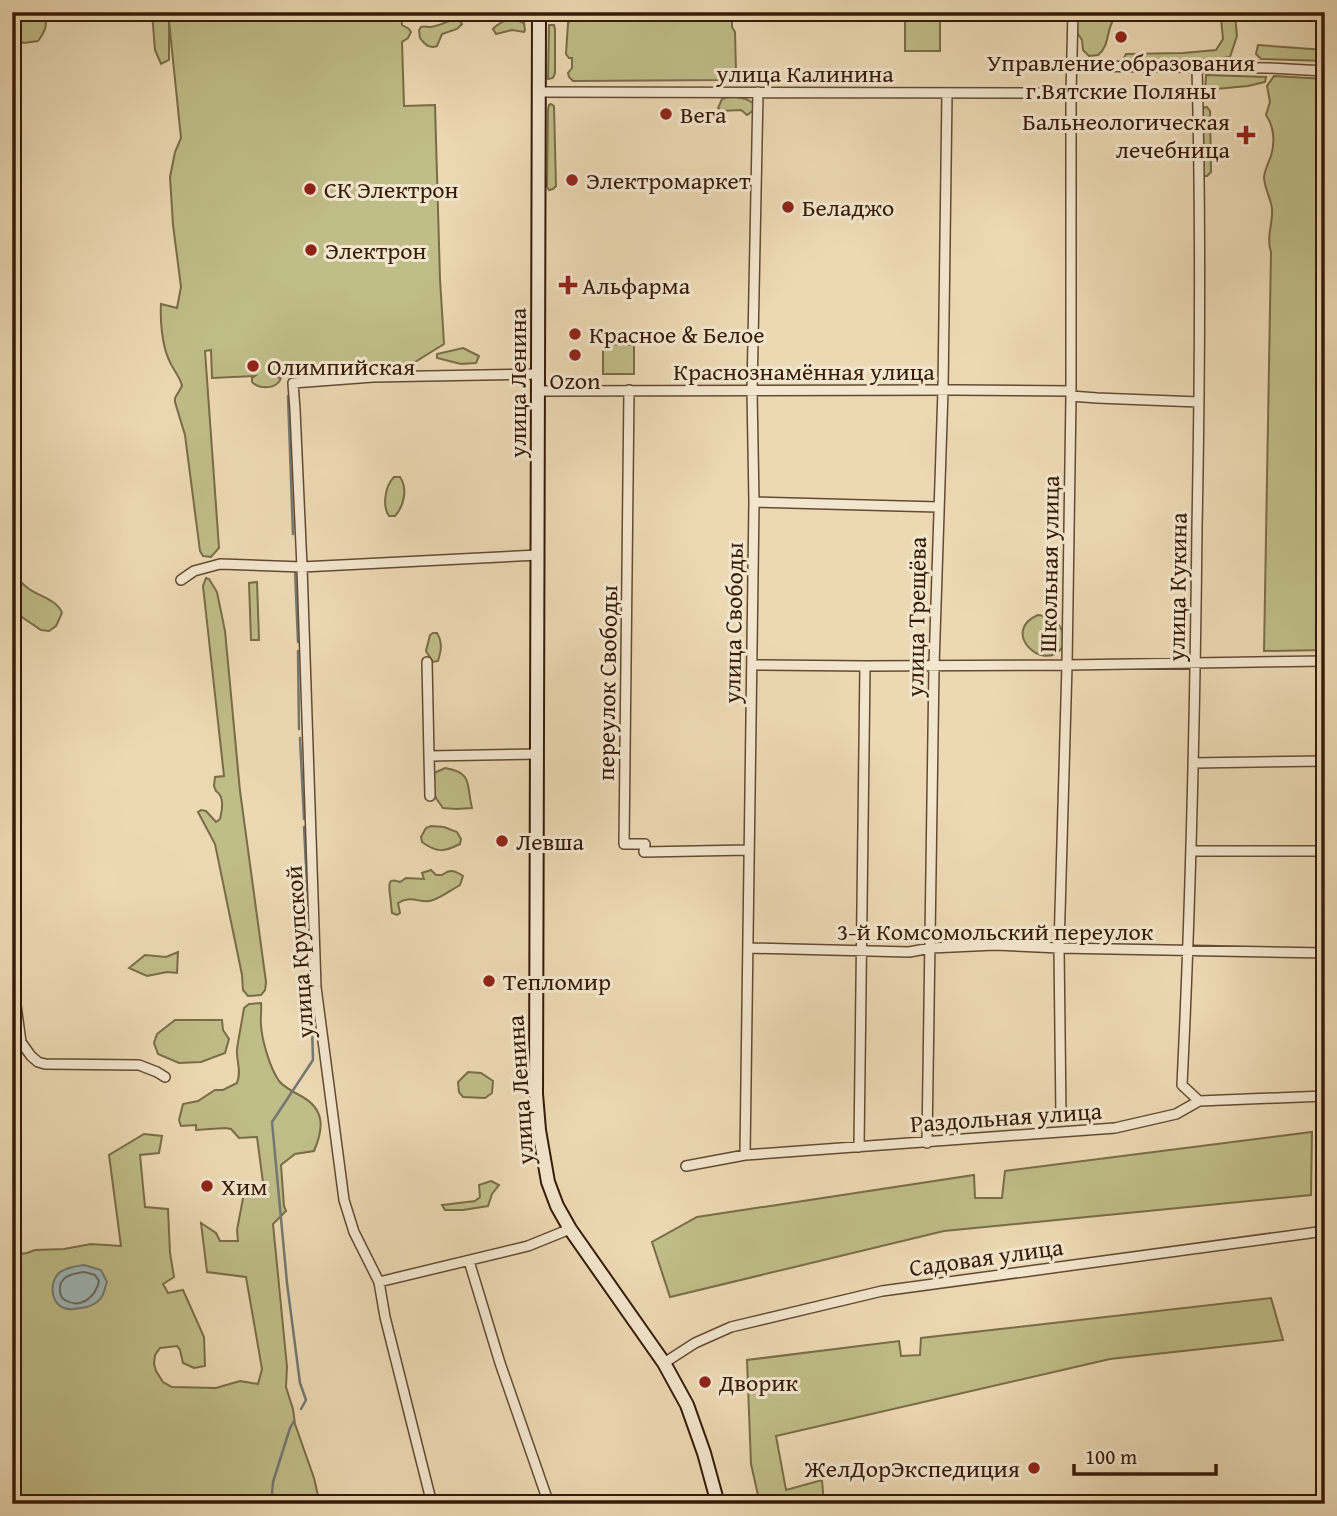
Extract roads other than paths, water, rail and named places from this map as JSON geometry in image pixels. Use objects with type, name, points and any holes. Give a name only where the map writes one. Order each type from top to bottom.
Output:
[{"type":"street","name":"улица Ленина","points":[[539,12],[535,988],[539,1130],[548,1182],[557,1206],[570,1229],[664,1363],[687,1405],[718,1504]]},
{"type":"street","name":"Школьная улица","points":[[1061,1117],[1059,948],[1067,665],[1071,393],[1070,93],[1073,12]]},
{"type":"street","points":[[1072,66],[1325,71]]},
{"type":"street","name":"улица Кукина","points":[[1197,67],[1199,402],[1196,662],[1189,951],[1182,1085],[1199,1101]]},
{"type":"street","name":"улица Калинина","points":[[539,92],[1070,93]]},
{"type":"street","name":"улица Свободы","points":[[745,1155],[754,502],[752,391],[758,92]]},
{"type":"street","name":"улица Трещёва","points":[[927,1143],[947,93]]},
{"type":"street","name":"улица Крупской","points":[[432,1504],[385,1317],[379,1282],[354,1232],[344,1200],[316,987],[293,383],[373,377],[538,374]]},
{"type":"street","name":"переулок Свободы","points":[[629,390],[624,844],[645,844],[645,852],[748,850]]},
{"type":"street","name":"Краснознамённая улица","points":[[538,391],[943,390],[1071,393],[1199,402]]},
{"type":"street","points":[[754,502],[938,507]]},
{"type":"street","points":[[181,580],[194,571],[220,564],[302,566],[538,555]]},
{"type":"street","points":[[752,665],[934,666],[1325,661]]},
{"type":"street","points":[[427,662],[430,796]]},
{"type":"street","points":[[859,1147],[865,666]]},
{"type":"street","points":[[429,756],[538,754]]},
{"type":"street","points":[[1193,762],[1325,761]]},
{"type":"street","points":[[1192,851],[1325,851]]},
{"type":"street","name":"3-й Комсомольский переулок","points":[[749,948],[909,952],[931,948],[996,945],[1325,953]]},
{"type":"street","points":[[12,976],[21,1042],[25,1050],[38,1062],[53,1065],[139,1065],[165,1077]]},
{"type":"street","name":"Раздольная улица","points":[[686,1166],[745,1155],[1115,1128],[1176,1114],[1199,1101],[1325,1096]]},
{"type":"street","points":[[379,1282],[528,1246],[570,1229]]},
{"type":"street","name":"Садовая улица","points":[[664,1363],[695,1343],[731,1327],[882,1291],[1325,1231]]},
{"type":"street","points":[[469,1261],[500,1363],[549,1504]]},
{"type":"water","points":[[84,1265],[101,1270],[107,1282],[103,1295],[90,1306],[64,1308],[53,1296],[55,1279],[64,1270]]},
{"type":"waterway","points":[[288,396],[293,534]]},
{"type":"waterway","points":[[295,570],[298,642]]},
{"type":"waterway","points":[[298,651],[299,729]]},
{"type":"waterway","points":[[300,738],[304,819]]},
{"type":"waterway","points":[[304,827],[308,907]]},
{"type":"waterway","points":[[308,913],[311,984]]},
{"type":"waterway","points":[[301,1409],[306,1400],[300,1383],[287,1283],[272,1122],[313,1060],[311,992]]},
{"type":"waterway","points":[[271,1504],[273,1482],[294,1421]]},
{"type":"place","name":"Управление образования г.Вятские Поляны","points":[[1121,37]]},
{"type":"place","name":"Вега","points":[[666,114]]},
{"type":"place","name":"Бальнеологическая лечебница","points":[[1246,135]]},
{"type":"place","name":"Электромаркет","points":[[572,180]]},
{"type":"place","name":"СК Электрон","points":[[310,189]]},
{"type":"place","name":"Беладжо","points":[[788,207]]},
{"type":"place","name":"Электрон","points":[[311,250]]},
{"type":"place","name":"Альфарма","points":[[568,285]]},
{"type":"place","name":"Красное & Белое","points":[[575,334]]},
{"type":"place","name":"Ozon","points":[[575,355]]},
{"type":"place","name":"Олимпийская","points":[[253,366]]},
{"type":"place","name":"Левша","points":[[502,841]]},
{"type":"place","name":"Тепломир","points":[[489,981]]},
{"type":"place","name":"Хим","points":[[207,1186]]},
{"type":"place","name":"Дворик","points":[[705,1382]]},
{"type":"place","name":"ЖелДорЭкспедиция","points":[[1034,1468]]}]
